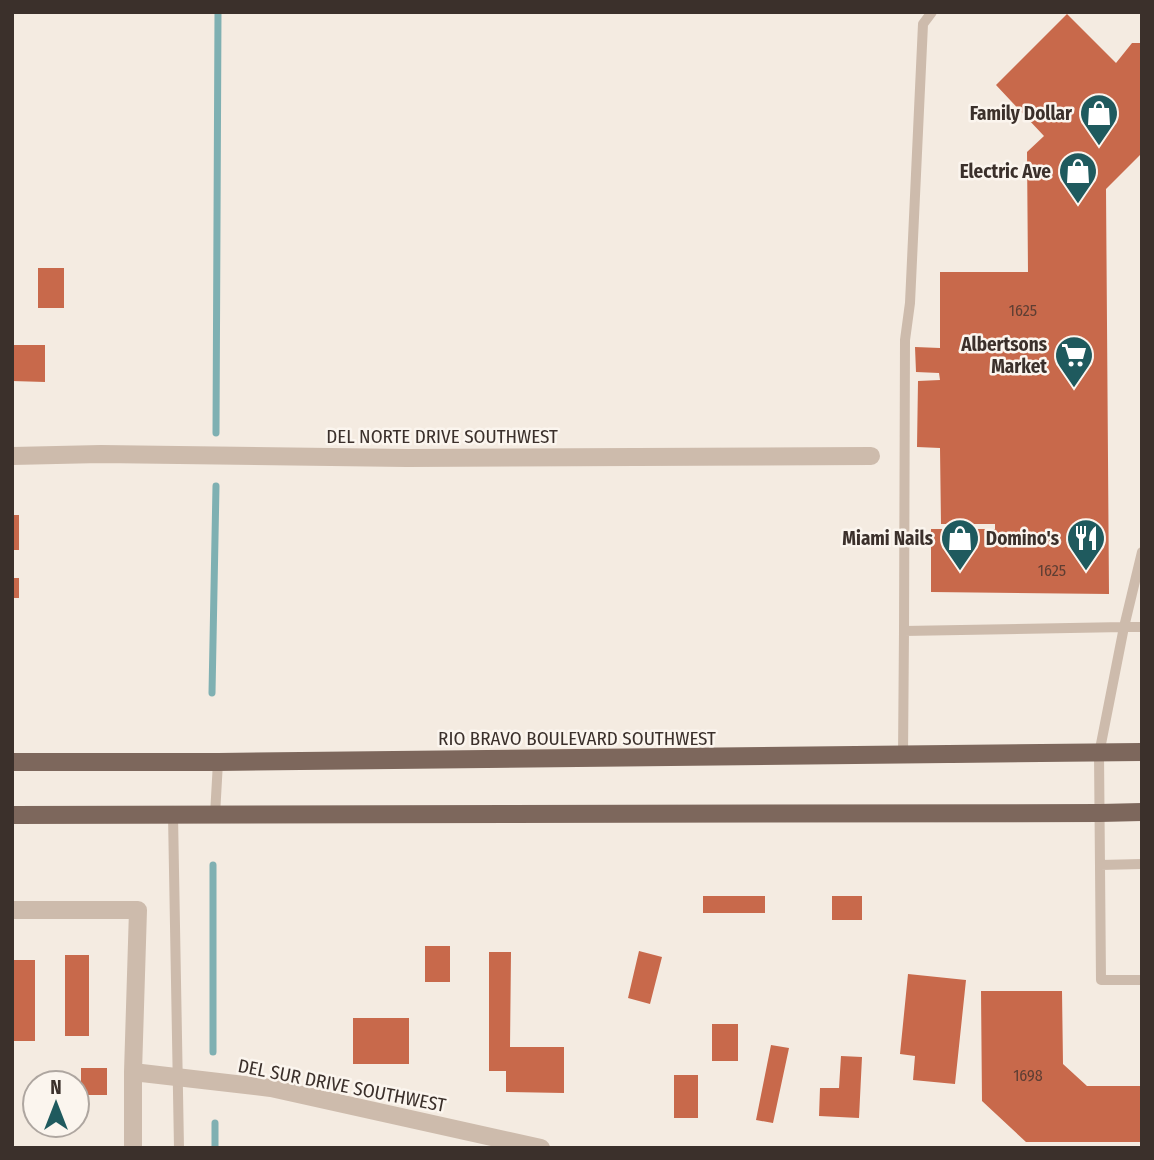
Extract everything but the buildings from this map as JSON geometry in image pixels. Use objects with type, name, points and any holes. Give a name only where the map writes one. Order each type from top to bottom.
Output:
[{"type":"main road","name":"RIO BRAVO BOULEVARD SOUTHWEST","points":[[12,762],[1142,752]]},
{"type":"main road","points":[[12,816],[1142,811]]},
{"type":"street","name":"DEL NORTE DRIVE SOUTHWEST","points":[[12,456],[871,456]]},
{"type":"street","points":[[12,910],[138,910],[133,1148]]},
{"type":"street","name":"DEL SUR DRIVE SOUTHWEST","points":[[133,1072],[271,1088],[541,1148]]},
{"type":"lane","points":[[903,756],[905,340],[910,303],[923,24],[932,12]]},
{"type":"lane","points":[[1142,552],[1099,754],[1101,980],[1142,980]]},
{"type":"lane","points":[[904,631],[1142,628]]},
{"type":"lane","points":[[215,815],[218,762]]},
{"type":"lane","points":[[173,815],[179,1148]]},
{"type":"lane","points":[[1100,865],[1142,864]]},
{"type":"waterway","points":[[216,433],[218,12]]},
{"type":"waterway","points":[[212,693],[216,486]]},
{"type":"waterway","points":[[213,865],[213,1052]]},
{"type":"waterway","points":[[215,1123],[215,1148]]},
{"type":"place","name":"Family Dollar","points":[[1099,147]]},
{"type":"place","name":"Electric Ave","points":[[1078,205]]},
{"type":"place","name":"Albertsons Market","points":[[1074,389]]},
{"type":"place","name":"Miami Nails","points":[[960,572]]},
{"type":"place","name":"Domino's","points":[[1086,572]]}]
